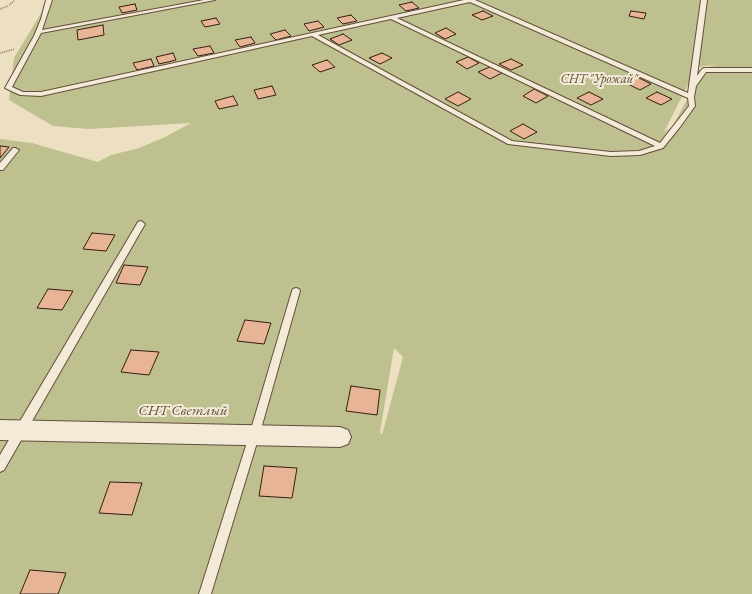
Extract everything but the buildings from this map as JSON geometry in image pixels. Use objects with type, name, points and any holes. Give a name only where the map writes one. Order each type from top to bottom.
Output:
[{"type":"street","points":[[0,430],[340,437]]},
{"type":"lane","points":[[49,0],[39,32],[8,88],[22,94],[41,94],[471,0],[691,97]]},
{"type":"lane","points":[[39,32],[212,0]]},
{"type":"lane","points":[[314,35],[510,143],[611,154],[640,153],[661,146],[692,106],[691,97],[704,0]]},
{"type":"lane","points":[[391,18],[661,146]]},
{"type":"lane","points":[[691,97],[697,79],[704,70],[752,70]]},
{"type":"lane","points":[[0,168],[15,150]]},
{"type":"lane","points":[[0,466],[141,224]]},
{"type":"lane","points":[[205,594],[254,436],[296,291]]},
{"type":"path","points":[[0,9],[8,6],[15,0]]},
{"type":"green space","points":[[49,0],[752,0],[752,594],[0,594],[0,139],[32,143],[98,162],[111,155],[139,148],[165,137],[191,123],[89,129],[53,126],[9,100],[14,58]],"holes":[[[715,65],[699,70],[688,90],[688,98],[672,127],[664,132],[697,67]],[[394,348],[403,357],[382,435],[380,432]]]},
{"type":"park label","name":"СНТ \"Урожай\"","points":[[599,79]]},
{"type":"park label","name":"СНТ Светлый","points":[[183,411]]}]
